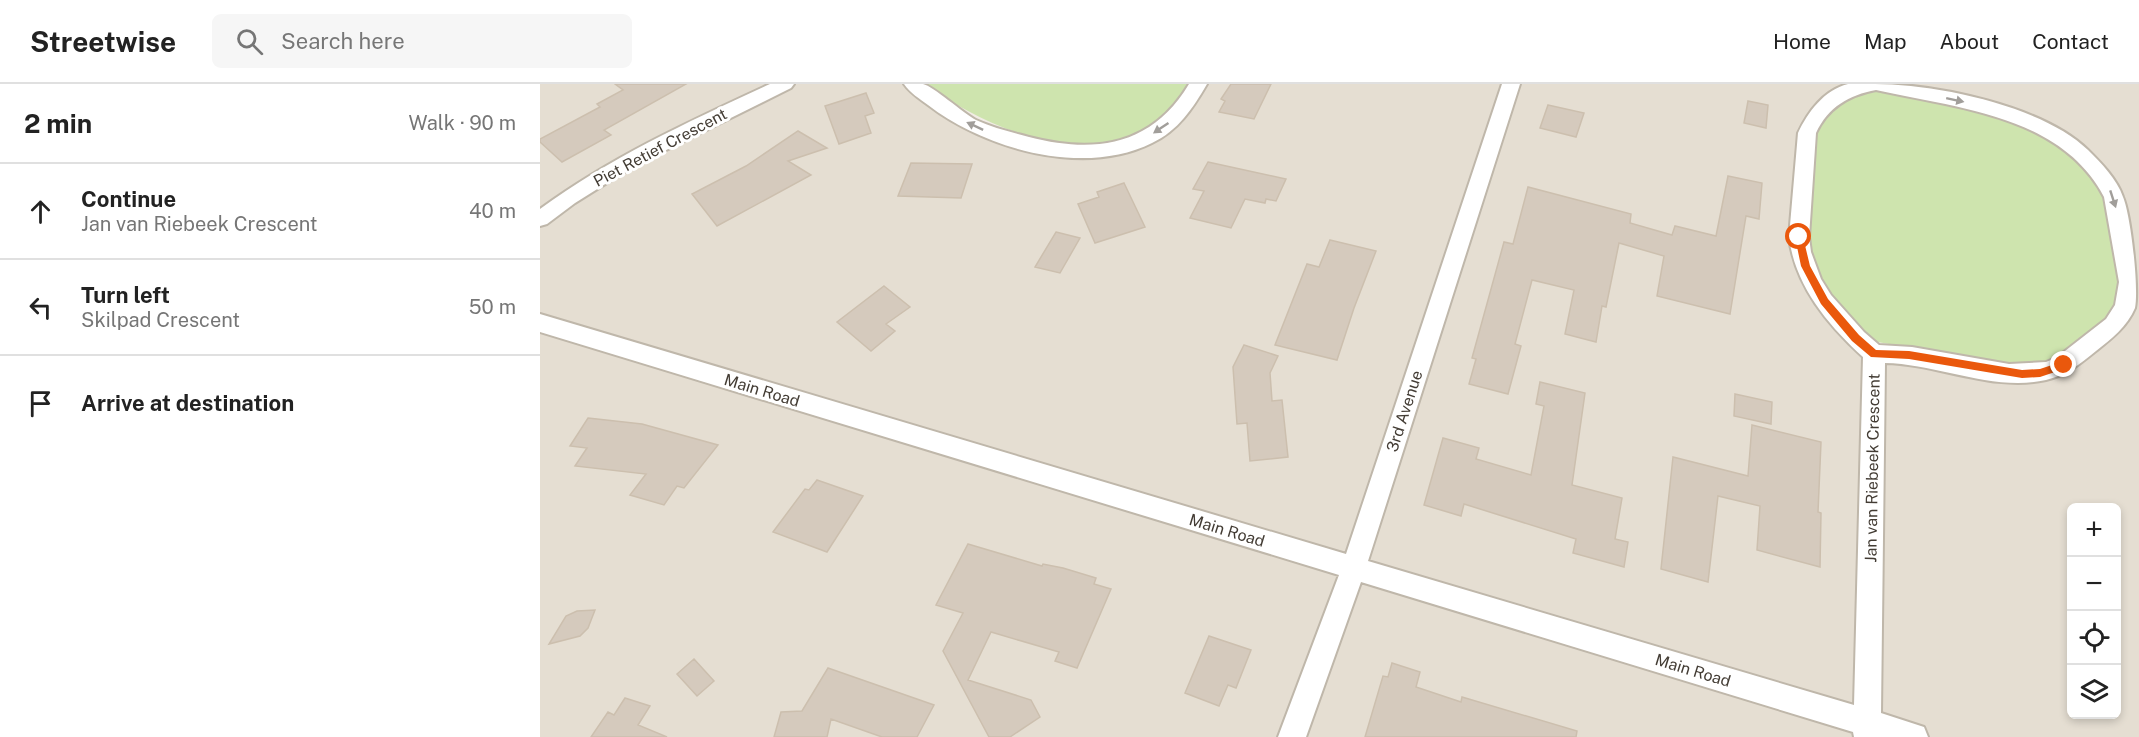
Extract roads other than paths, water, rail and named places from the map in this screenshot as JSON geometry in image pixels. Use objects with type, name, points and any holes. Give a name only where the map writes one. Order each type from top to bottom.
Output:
[{"type":"street","name":"Piet Retief Crescent","points":[[540,219],[615,167],[785,84]]},
{"type":"street","points":[[914,84],[948,111],[971,125],[998,136],[1059,151],[1092,153],[1127,146],[1158,131],[1180,113],[1198,84]]},
{"type":"street","name":"3rd Avenue","points":[[1292,737],[1354,567],[1511,84]]},
{"type":"street","points":[[1874,354],[1909,355],[2022,374],[2056,369],[2113,325],[2125,307],[2129,282],[2114,197],[2100,175],[2080,153],[2047,130],[2010,113],[1876,84]]},
{"type":"street","name":"Jan van Riebeek Crescent","points":[[1867,730],[1874,354],[1856,338],[1824,301],[1806,266],[1799,237],[1807,133],[1810,125],[1823,107],[1835,97],[1859,87],[1876,84]]},
{"type":"street","name":"Main Road","points":[[540,323],[1354,567],[1867,730],[1914,737]]}]
